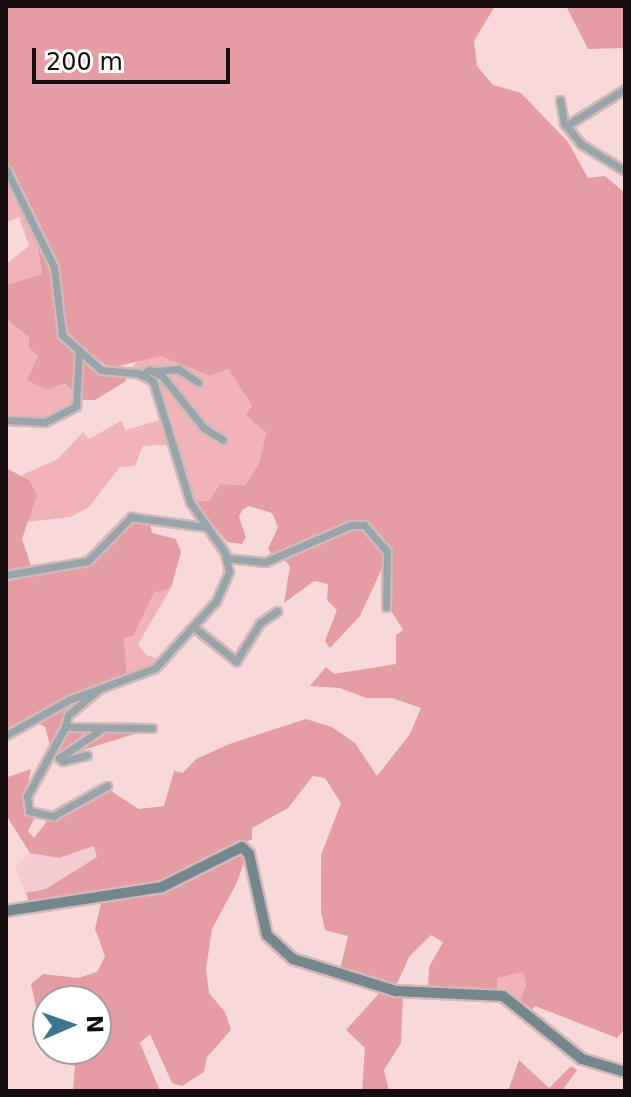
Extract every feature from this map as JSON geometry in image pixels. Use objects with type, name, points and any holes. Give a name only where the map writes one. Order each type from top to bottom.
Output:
[{"type":"street","points":[[566,126],[625,89]]},
{"type":"street","points":[[560,100],[566,126],[589,151],[625,171]]},
{"type":"street","points":[[6,169],[54,267],[62,335],[101,370],[143,375],[178,369],[198,382]]},
{"type":"street","points":[[6,420],[45,422],[76,406],[79,350]]},
{"type":"street","points":[[156,371],[204,428],[223,440]]},
{"type":"street","points":[[6,735],[100,687],[155,668],[195,628],[225,582],[226,558],[190,502],[153,381],[143,375]]},
{"type":"street","points":[[6,575],[88,561],[131,517],[205,527]]},
{"type":"street","points":[[226,558],[265,562],[351,525],[364,525],[387,551],[386,607]]},
{"type":"street","points":[[195,628],[236,661],[260,623],[277,611]]},
{"type":"street","points":[[100,687],[68,715],[65,727],[27,796],[29,811],[53,816],[107,786]]},
{"type":"street","points":[[65,727],[152,728]]},
{"type":"street","points":[[87,755],[63,761],[59,758],[76,742],[105,728]]},
{"type":"street","points":[[6,911],[162,887],[242,847],[249,854],[267,935],[293,959],[396,991],[503,996],[582,1059],[625,1072]]},
{"type":"shaded area","points":[[6,6],[495,6],[474,41],[477,66],[493,85],[521,93],[568,142],[588,178],[605,176],[625,193],[625,1029],[617,1038],[535,1006],[531,1011],[520,1001],[526,985],[523,972],[498,978],[497,990],[428,988],[429,967],[443,942],[431,935],[409,957],[397,984],[340,970],[348,936],[325,930],[321,912],[321,855],[341,803],[325,778],[313,776],[288,808],[252,828],[252,839],[161,886],[29,902],[26,893],[46,889],[97,857],[94,846],[59,858],[30,853],[6,815],[8,777],[31,769],[24,804],[34,819],[28,831],[34,838],[47,821],[111,791],[139,809],[164,806],[174,771],[183,773],[196,759],[232,743],[306,719],[332,727],[355,743],[377,776],[410,734],[421,708],[392,698],[366,698],[340,688],[310,686],[326,667],[334,674],[396,664],[396,635],[403,630],[390,609],[391,553],[368,520],[272,555],[268,549],[278,527],[272,513],[249,506],[242,510],[239,517],[246,537],[242,544],[227,542],[194,501],[209,501],[220,484],[245,485],[259,464],[266,432],[246,416],[252,406],[228,369],[210,376],[161,356],[110,368],[90,353],[84,358],[102,373],[126,377],[126,381],[95,400],[82,400],[64,383],[47,390],[27,380],[38,356],[29,347],[29,337],[6,319],[6,285],[42,274],[36,239],[6,160]]},
{"type":"shaded area","points":[[566,6],[625,6],[625,48],[588,49]]},
{"type":"shaded area","points":[[10,185],[36,239],[42,274],[6,285],[6,264],[29,246],[19,217],[6,223],[6,187]]},
{"type":"shaded area","points":[[6,319],[29,337],[38,356],[28,380],[64,383],[77,396],[77,402],[52,419],[6,418]]},
{"type":"shaded area","points":[[161,356],[210,376],[228,369],[252,406],[247,416],[266,432],[259,464],[245,485],[220,484],[209,501],[194,501],[155,380],[128,371],[139,360]]},
{"type":"shaded area","points":[[160,420],[168,445],[143,446],[135,466],[120,467],[89,507],[70,517],[27,522],[37,495],[22,475],[58,459],[83,432],[89,439],[121,421],[126,430]]},
{"type":"shaded area","points":[[6,468],[29,480],[37,495],[22,539],[32,569],[6,572]]},
{"type":"shaded area","points":[[149,518],[152,533],[176,539],[181,552],[171,588],[154,593],[134,635],[124,638],[127,676],[67,698],[6,729],[6,576],[89,562],[125,521]]},
{"type":"shaded area","points":[[359,525],[385,552],[383,566],[360,616],[330,648],[325,641],[337,610],[327,600],[328,584],[314,581],[284,603],[290,566],[281,557]]},
{"type":"shaded area","points":[[171,588],[138,644],[146,655],[162,660],[127,676],[124,638],[138,627],[154,593]]},
{"type":"shaded area","points":[[89,697],[63,713],[63,726],[144,731],[54,759],[45,727],[35,722],[69,701]]},
{"type":"shaded area","points":[[95,846],[97,857],[46,890],[26,893],[15,867],[30,853],[59,857]]},
{"type":"shaded area","points":[[243,849],[247,855],[236,884],[212,929],[206,969],[209,993],[225,1012],[231,1030],[207,1057],[204,1072],[182,1086],[172,1083],[150,1034],[140,1043],[160,1091],[73,1091],[75,1066],[72,1065],[112,1065],[112,985],[32,985],[32,989],[31,984],[43,974],[78,978],[97,972],[105,956],[95,929],[102,899],[162,889]]},
{"type":"shaded area","points":[[523,972],[526,985],[520,1001],[497,990],[498,978]]},
{"type":"shaded area","points":[[383,989],[403,994],[401,1043],[384,1070],[389,1091],[362,1091],[365,1048],[346,1030]]},
{"type":"shaded area","points":[[519,1060],[549,1088],[571,1066],[577,1070],[562,1091],[508,1091]]}]
